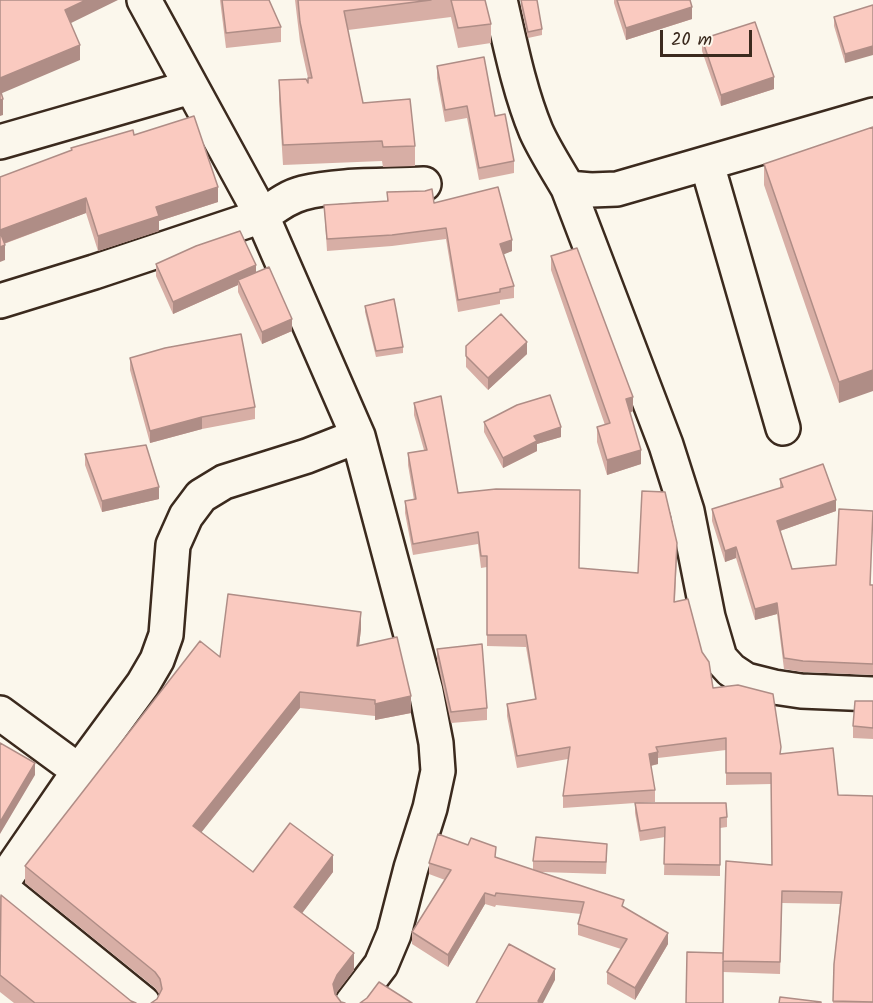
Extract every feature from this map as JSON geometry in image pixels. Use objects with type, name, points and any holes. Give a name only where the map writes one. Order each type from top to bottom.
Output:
[{"type":"street","points":[[144,0],[262,216],[358,436],[426,691],[436,744],[438,771],[430,808],[394,934],[381,965],[352,1003]]},
{"type":"street","points":[[500,0],[513,58],[536,130],[568,188],[666,445],[684,500],[708,617],[720,658],[731,670],[746,680],[774,687],[801,691],[873,694]]},
{"type":"street","points":[[0,142],[191,87]]},
{"type":"street","points":[[568,188],[617,189],[873,116]]},
{"type":"street","points":[[707,164],[783,428]]},
{"type":"street","points":[[0,301],[94,273],[262,216],[280,202],[303,193],[347,187],[424,184]]},
{"type":"street","points":[[143,1003],[0,886],[78,771],[143,684],[157,660],[166,635],[173,545],[186,516],[201,496],[224,482],[307,456],[358,436]]},
{"type":"street","points":[[0,713],[78,771]]},
{"type":"building","points":[[0,0],[86,0],[65,10],[80,45],[0,78]]},
{"type":"building","points":[[222,0],[269,0],[281,27],[226,33]]},
{"type":"building","points":[[298,0],[431,0],[344,11],[363,103],[410,99],[415,146],[383,147],[382,141],[283,145],[279,80],[306,79],[308,83],[308,78],[312,78],[300,22]]},
{"type":"building","points":[[451,0],[485,0],[491,24],[458,28]]},
{"type":"building","points":[[521,0],[537,0],[542,29],[528,32]]},
{"type":"building","points":[[617,0],[690,0],[692,7],[626,28]]},
{"type":"building","points":[[873,5],[873,46],[845,54],[834,17]]},
{"type":"building","points":[[755,22],[774,77],[721,95],[702,39]]},
{"type":"building","points":[[484,57],[495,116],[505,114],[514,161],[479,168],[467,106],[445,110],[437,66]]},
{"type":"building","points":[[194,116],[218,187],[156,207],[159,216],[98,236],[86,198],[0,230],[0,177],[72,150],[71,148],[133,130],[134,135]]},
{"type":"building","points":[[873,127],[873,370],[839,382],[764,164]]},
{"type":"building","points":[[498,187],[512,240],[500,244],[514,286],[500,289],[500,292],[458,300],[446,228],[392,235],[327,239],[324,205],[388,201],[387,192],[432,189],[434,203]]},
{"type":"building","points":[[240,231],[256,265],[173,302],[156,264],[196,246]]},
{"type":"building","points":[[0,232],[5,245],[0,247]]},
{"type":"building","points":[[577,248],[633,397],[626,399],[641,450],[607,460],[597,427],[610,423],[551,256]]},
{"type":"building","points":[[269,267],[292,319],[262,332],[238,280]]},
{"type":"building","points":[[394,299],[403,347],[376,351],[365,306]]},
{"type":"building","points":[[501,314],[527,342],[488,378],[466,356],[466,346]]},
{"type":"building","points":[[241,334],[255,407],[202,417],[150,431],[130,358],[165,348]]},
{"type":"building","points":[[550,395],[561,427],[534,436],[537,441],[503,458],[484,422],[517,405]]},
{"type":"building","points":[[441,396],[458,493],[496,489],[580,490],[579,568],[638,573],[642,491],[665,492],[677,543],[674,602],[688,599],[702,652],[709,662],[713,688],[738,685],[773,694],[781,747],[780,754],[833,748],[838,795],[873,796],[873,1002],[833,1001],[834,964],[842,892],[782,891],[780,962],[723,961],[723,1003],[686,1003],[687,952],[723,953],[723,960],[726,861],[772,865],[771,773],[726,773],[726,738],[656,747],[658,752],[649,754],[655,790],[563,796],[570,747],[517,756],[507,704],[536,699],[526,635],[487,635],[487,556],[481,556],[478,532],[413,544],[405,501],[416,499],[408,453],[427,450],[414,403]]},
{"type":"building","points":[[146,445],[159,487],[102,501],[85,454]]},
{"type":"building","points":[[823,464],[836,500],[777,521],[792,569],[836,565],[839,509],[873,511],[870,585],[873,585],[873,664],[784,658],[777,603],[755,609],[736,547],[725,551],[712,509],[783,487],[780,479]]},
{"type":"building","points":[[228,594],[361,612],[357,646],[397,637],[411,696],[375,704],[375,700],[300,692],[193,826],[253,872],[290,823],[333,855],[294,907],[354,953],[333,984],[335,994],[341,1002],[345,1003],[151,1003],[157,999],[162,989],[160,979],[155,972],[25,866],[200,641],[220,657]]},
{"type":"building","points":[[482,644],[487,708],[451,712],[437,649]]},
{"type":"building","points":[[855,701],[873,701],[873,728],[853,726]]},
{"type":"building","points":[[0,743],[35,763],[0,822]]},
{"type":"building","points":[[635,803],[726,803],[727,817],[720,818],[720,865],[664,864],[665,827],[640,831]]},
{"type":"building","points":[[438,834],[468,845],[471,838],[496,847],[495,857],[624,900],[622,906],[668,933],[635,988],[607,972],[627,939],[578,924],[584,902],[496,893],[495,896],[485,893],[448,955],[412,932],[451,870],[429,863]]},
{"type":"building","points":[[536,837],[607,844],[606,862],[533,861]]},
{"type":"building","points":[[1,895],[136,1003],[35,1003],[0,975]]},
{"type":"building","points":[[509,944],[555,969],[538,1001],[540,1003],[476,1003]]},
{"type":"building","points":[[379,982],[412,1003],[360,1003],[367,998]]},
{"type":"building","points":[[780,997],[821,1002],[821,1003],[779,1003]]}]
